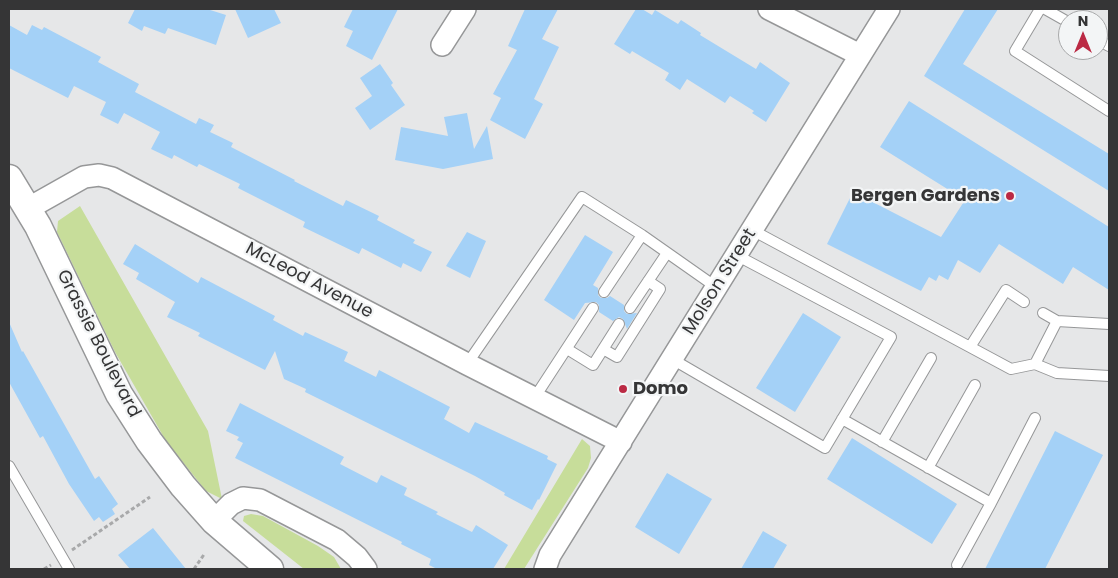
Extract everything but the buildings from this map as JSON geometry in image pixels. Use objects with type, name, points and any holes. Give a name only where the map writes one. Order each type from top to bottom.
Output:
[{"type":"street","points":[[442,45],[465,9]]},
{"type":"street","points":[[769,9],[860,55]]},
{"type":"street","name":"Molson Street","points":[[544,565],[889,9]]},
{"type":"street","name":"McLeod Avenue","points":[[29,208],[84,177],[98,175],[112,178],[467,364],[621,442]]},
{"type":"street","points":[[9,178],[29,208]]},
{"type":"street","name":"Grassie Boulevard","points":[[29,208],[70,288],[94,345],[148,441],[182,486],[214,521],[270,569]]},
{"type":"street","points":[[214,521],[231,504],[243,498],[260,500],[337,540],[357,557],[366,569]]},
{"type":"lane","points":[[1040,9],[1015,50],[1109,112]]},
{"type":"lane","points":[[1045,9],[1058,16]]},
{"type":"lane","points":[[467,364],[582,197],[642,235],[716,287]]},
{"type":"lane","points":[[752,230],[1011,369],[1036,364],[1057,373],[1109,376]]},
{"type":"lane","points":[[604,292],[642,235]]},
{"type":"lane","points":[[630,308],[667,253]]},
{"type":"lane","points":[[672,359],[825,448],[891,337],[736,255]]},
{"type":"lane","points":[[603,349],[617,357],[660,289],[648,281]]},
{"type":"lane","points":[[970,347],[1006,290],[1024,302]]},
{"type":"lane","points":[[535,397],[594,308]]},
{"type":"lane","points":[[1043,313],[1057,321],[1109,324]]},
{"type":"lane","points":[[1036,364],[1057,321]]},
{"type":"lane","points":[[567,350],[593,365],[619,324]]},
{"type":"lane","points":[[882,442],[931,358]]},
{"type":"lane","points":[[928,468],[976,385]]},
{"type":"lane","points":[[957,565],[1035,418]]},
{"type":"lane","points":[[842,419],[991,503]]},
{"type":"lane","points":[[9,466],[69,569]]},
{"type":"path","points":[[44,569],[150,497]]},
{"type":"path","points":[[194,569],[205,553]]},
{"type":"green space","points":[[80,206],[208,431],[222,499],[206,491],[166,441],[115,352],[57,232],[58,221]]},
{"type":"green space","points":[[582,439],[590,446],[591,458],[588,468],[524,569],[504,569]]},
{"type":"green space","points":[[251,514],[263,516],[318,546],[334,557],[341,569],[304,569],[243,521],[244,516]]},
{"type":"place","name":"Bergen Gardens","points":[[1010,196]]},
{"type":"place","name":"Domo","points":[[623,389]]}]
